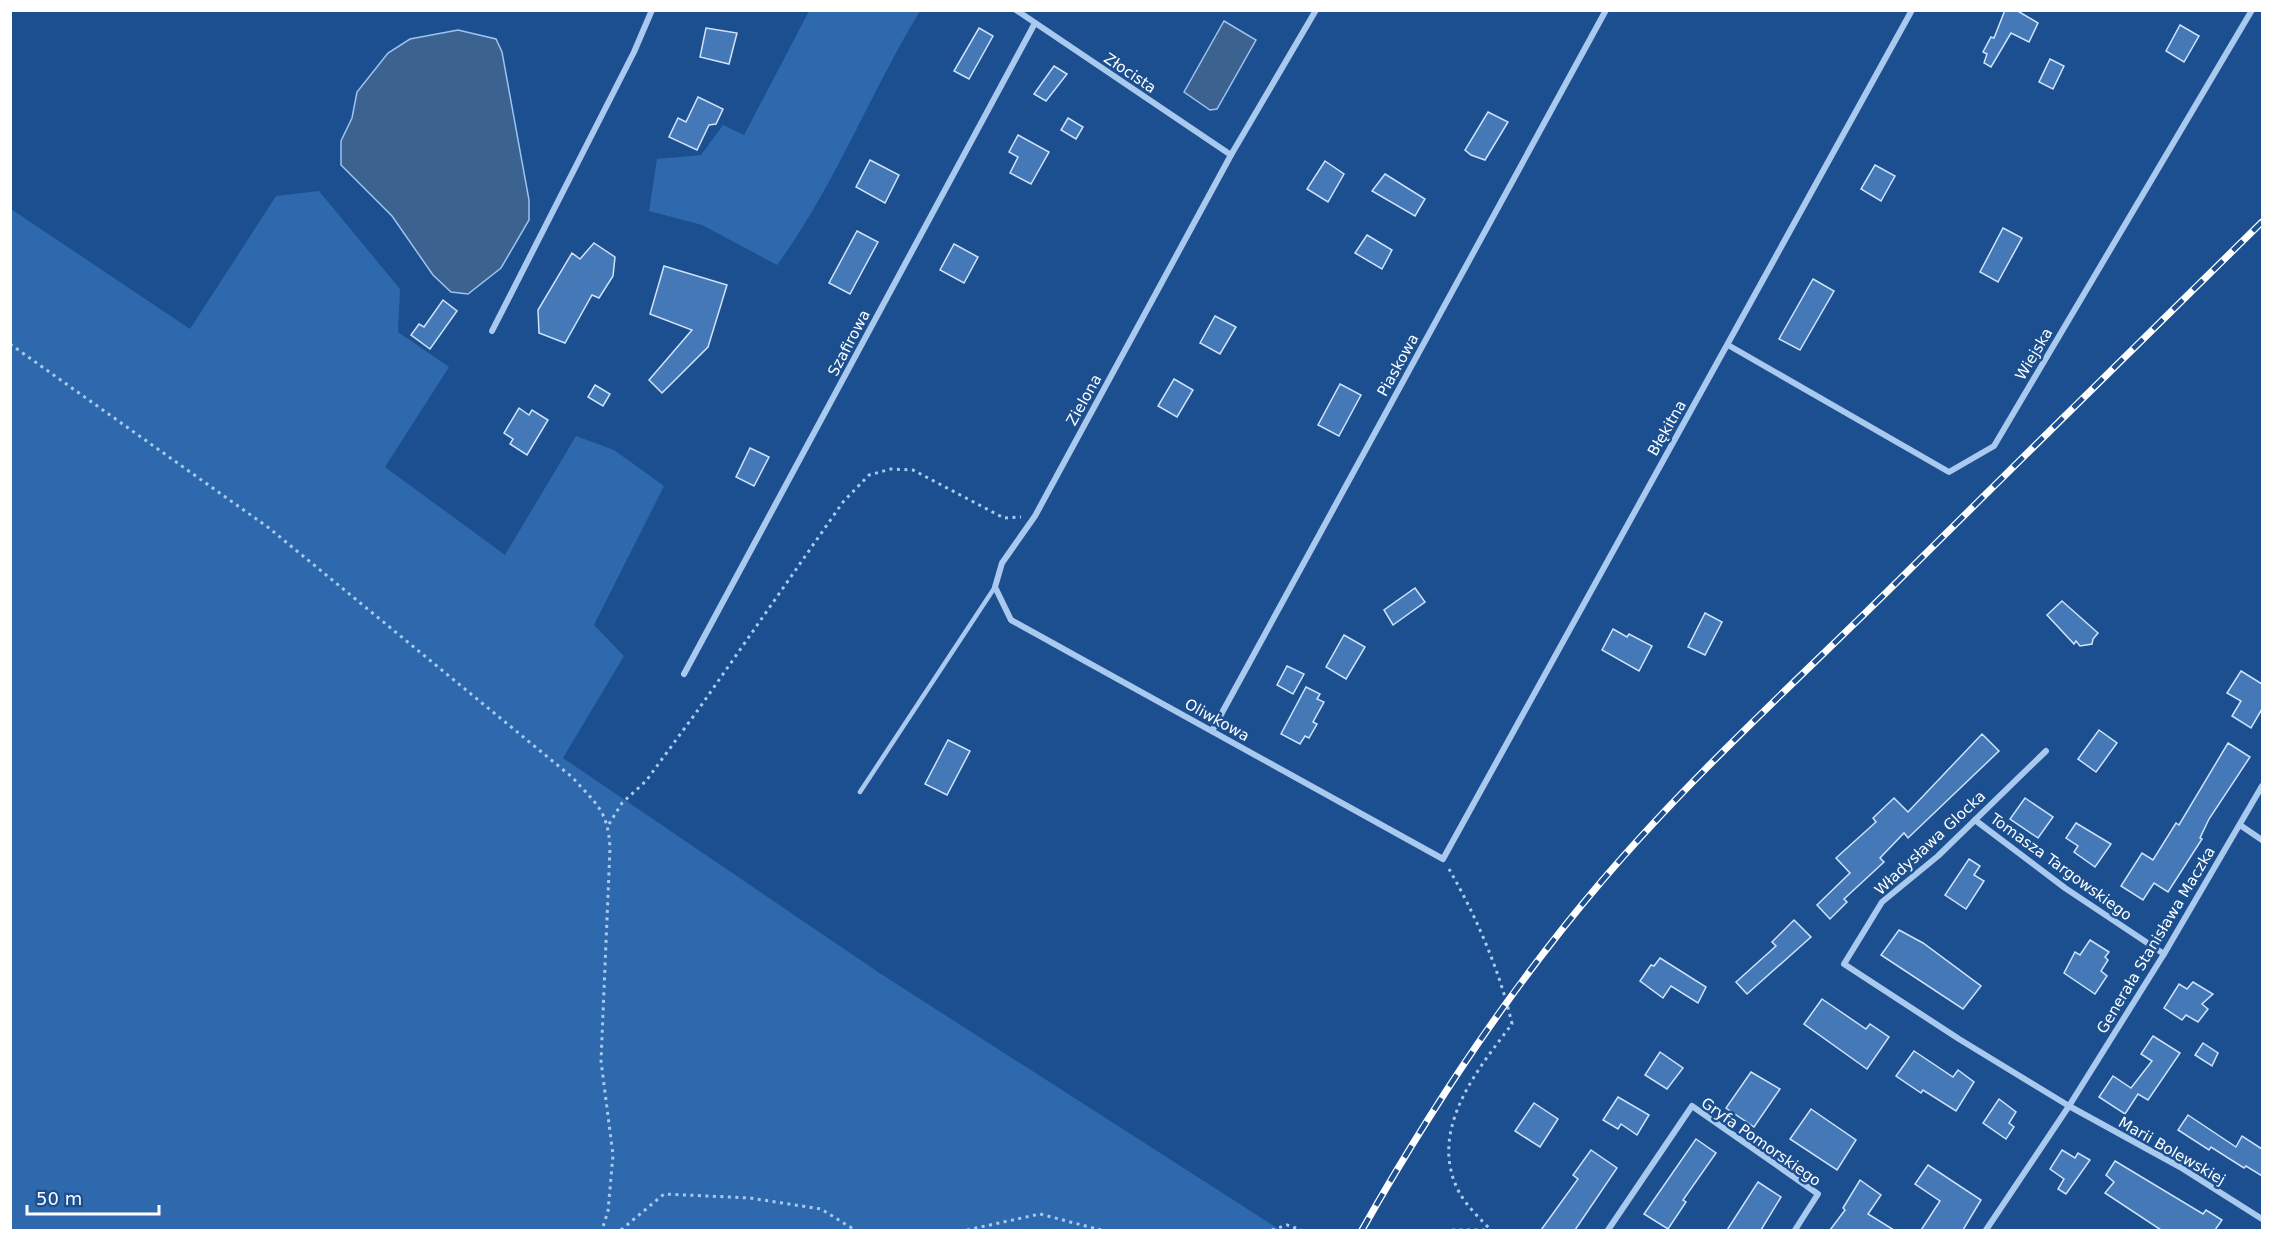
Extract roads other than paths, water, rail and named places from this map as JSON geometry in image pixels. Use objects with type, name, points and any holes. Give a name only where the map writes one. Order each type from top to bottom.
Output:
[{"type":"street","points":[[492,331],[634,52],[652,10]]},
{"type":"street","name":"Złocista","points":[[1016,10],[1231,155]]},
{"type":"street","name":"Zielona","points":[[995,587],[1002,563],[1035,516],[1231,155],[1316,10]]},
{"type":"street","name":"Piaskowa","points":[[1212,731],[1606,10]]},
{"type":"street","name":"Błękitna","points":[[1443,859],[1912,10]]},
{"type":"street","name":"Wiejska","points":[[1728,345],[1949,472],[1994,446],[2252,10]]},
{"type":"street","name":"Szafirowa","points":[[684,674],[1035,23]]},
{"type":"street","name":"Oliwkowa","points":[[995,587],[1011,620],[1443,859]]},
{"type":"street","name":"Władysława Glocka","points":[[1844,964],[1882,902],[1938,856],[2046,751]]},
{"type":"street","name":"Generała Stanisława Maczka","points":[[1986,1230],[2069,1106],[2164,954],[2262,786]]},
{"type":"street","name":"Tomasza Targowskiego","points":[[1974,820],[2065,888],[2164,954]]},
{"type":"street","points":[[2240,825],[2262,840]]},
{"type":"street","name":"Marii Bolewskiej","points":[[1844,964],[1959,1040],[2069,1106],[2181,1167],[2262,1219]]},
{"type":"street","name":"Gryfa Pomorskiego","points":[[1608,1230],[1692,1106],[1818,1194],[1795,1230]]},
{"type":"lane","name":"Zielona","points":[[860,792],[995,587]]},
{"type":"railway","points":[[1362,1230],[1416,1139],[1503,1007],[1567,923],[1636,842],[1746,728],[2262,222]]}]
